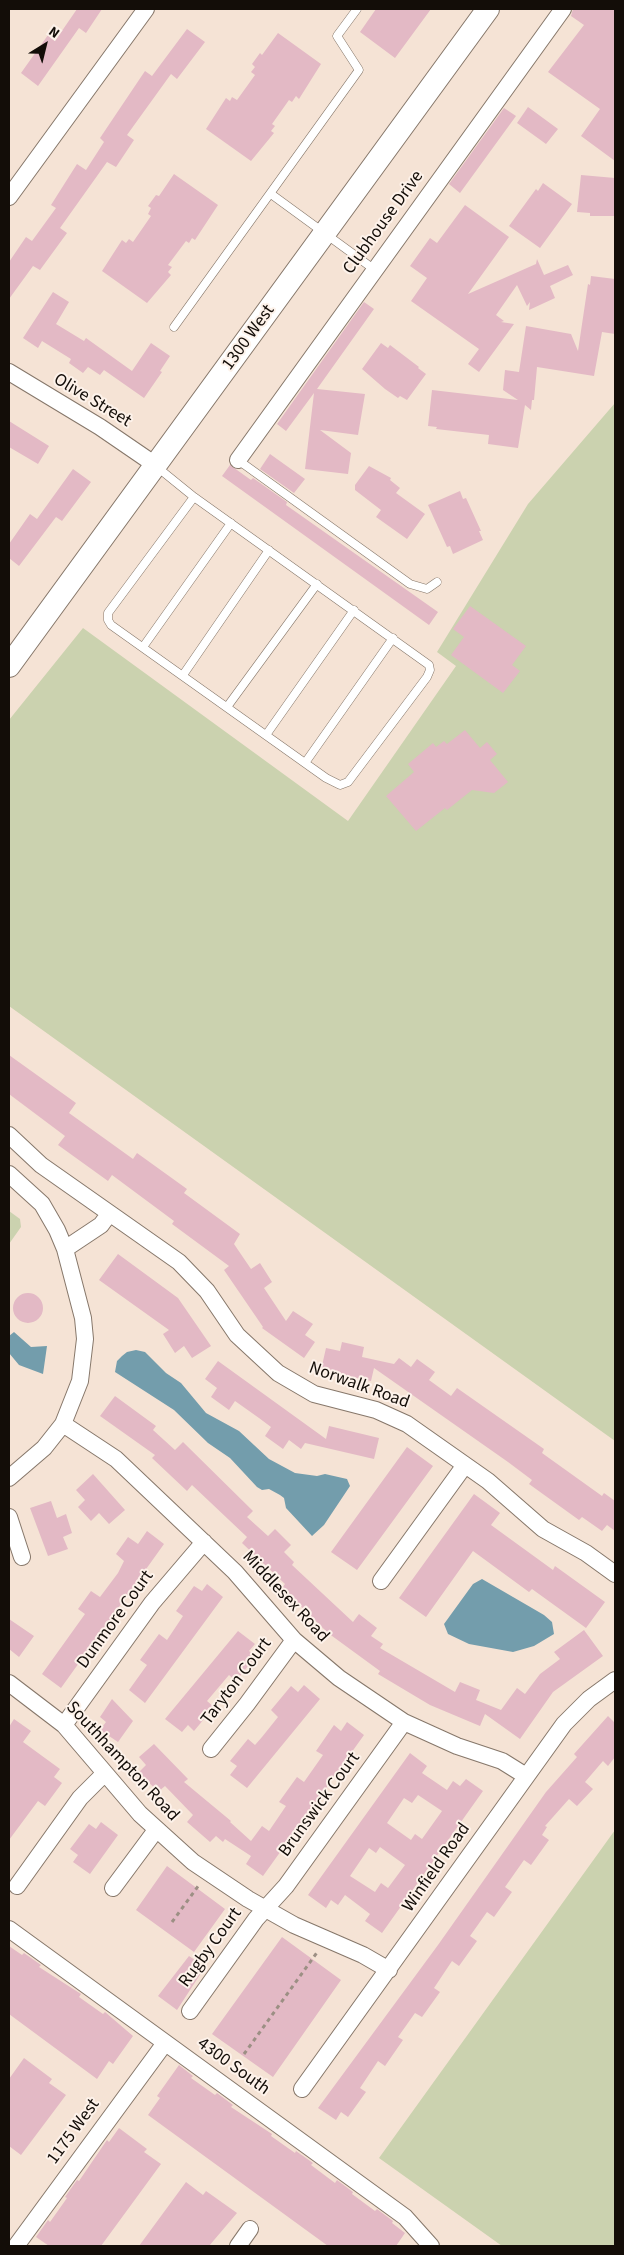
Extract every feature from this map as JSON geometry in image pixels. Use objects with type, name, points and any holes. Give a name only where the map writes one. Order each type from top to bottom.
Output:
[{"type":"street","points":[[9,197],[146,9]]},
{"type":"street","name":"1300 West","points":[[9,666],[154,464],[199,408],[488,9]]},
{"type":"street","name":"Clubhouse Drive","points":[[238,460],[563,9]]},
{"type":"street","name":"Olive Street","points":[[9,372],[100,427],[154,464]]},
{"type":"street","name":"Norwalk Road","points":[[9,1135],[41,1164],[178,1262],[207,1291],[237,1335],[252,1352],[278,1373],[314,1394],[392,1416],[465,1465],[543,1528],[586,1553],[615,1574]]},
{"type":"street","points":[[9,1174],[42,1204],[57,1230],[65,1249],[83,1318],[85,1338],[80,1381],[63,1424],[44,1448],[9,1478]]},
{"type":"street","points":[[65,1249],[101,1225],[109,1214]]},
{"type":"street","name":"Middlesex Road","points":[[63,1424],[116,1459],[236,1572],[294,1640],[339,1678],[404,1722],[457,1746],[502,1761],[526,1776]]},
{"type":"street","points":[[381,1581],[465,1465]]},
{"type":"street","points":[[9,1517],[22,1556]]},
{"type":"street","name":"Dunmore Court","points":[[64,1725],[152,1603],[204,1542]]},
{"type":"street","name":"Taryton Court","points":[[211,1748],[248,1704],[294,1640]]},
{"type":"street","name":"Winfield Road","points":[[302,2089],[526,1776],[573,1714],[615,1680]]},
{"type":"street","name":"Southhampton Road","points":[[9,1683],[64,1725],[104,1774],[156,1830],[212,1876],[294,1925],[363,1955],[389,1970]]},
{"type":"street","name":"Brunswick Court","points":[[266,1909],[286,1886],[404,1722]]},
{"type":"street","points":[[17,1886],[80,1798],[104,1774]]},
{"type":"street","points":[[113,1888],[156,1830]]},
{"type":"street","name":"Rugby Court","points":[[190,2011],[266,1909]]},
{"type":"street","name":"4300 South","points":[[9,1929],[406,2217],[430,2245]]},
{"type":"street","name":"1175 West","points":[[16,2246],[164,2043]]},
{"type":"street","points":[[238,2246],[250,2229]]},
{"type":"lane","points":[[174,327],[359,70],[337,36],[356,9]]},
{"type":"lane","points":[[270,194],[375,270]]},
{"type":"lane","points":[[238,460],[410,584],[427,588],[437,582]]},
{"type":"lane","points":[[154,464],[194,497],[429,665],[430,670],[427,677],[348,782],[340,785],[305,763],[112,625],[108,620],[108,613],[194,497]]},
{"type":"lane","points":[[143,647],[231,523]]},
{"type":"lane","points":[[183,676],[269,550]]},
{"type":"lane","points":[[227,707],[317,584]]},
{"type":"lane","points":[[266,735],[354,610]]},
{"type":"lane","points":[[305,763],[393,638]]},
{"type":"path","points":[[172,1922],[201,1883]]},
{"type":"path","points":[[244,2054],[320,1948]]},
{"type":"green space","points":[[615,403],[615,1441],[9,1006],[9,720],[83,628],[348,821],[456,666],[437,652],[528,504]]},
{"type":"green space","points":[[9,1211],[20,1219],[21,1227],[9,1244]]},
{"type":"green space","points":[[615,1830],[615,2246],[502,2246],[379,2158]]},
{"type":"water","points":[[14,1332],[31,1347],[47,1346],[43,1374],[19,1365],[9,1353],[9,1336]]},
{"type":"water","points":[[136,1350],[145,1352],[166,1373],[181,1383],[206,1413],[239,1431],[269,1459],[295,1473],[317,1476],[325,1474],[347,1479],[350,1486],[324,1525],[312,1536],[286,1508],[284,1498],[269,1489],[262,1490],[257,1487],[230,1458],[208,1443],[174,1410],[115,1372],[117,1361],[127,1352]]},
{"type":"water","points":[[482,1579],[544,1615],[552,1622],[554,1634],[534,1646],[513,1652],[469,1644],[448,1634],[444,1624],[473,1584]]},
{"type":"building","points":[[77,9],[102,9],[86,33],[79,28],[38,86],[21,73],[48,35],[55,41]]},
{"type":"building","points":[[376,9],[431,9],[395,58],[360,32]]},
{"type":"building","points":[[573,9],[615,9],[615,161],[581,136],[600,109],[548,72],[584,25],[571,16]]},
{"type":"building","points":[[187,29],[205,42],[177,79],[171,74],[127,135],[134,140],[116,167],[107,162],[60,228],[67,233],[40,270],[33,266],[9,299],[9,262],[26,237],[32,241],[56,208],[51,205],[77,164],[86,170],[104,142],[100,138],[145,71],[152,76]]},
{"type":"building","points":[[278,33],[321,64],[299,99],[296,96],[292,102],[289,100],[272,124],[275,126],[271,131],[274,133],[251,161],[206,129],[226,98],[230,101],[232,97],[237,100],[255,75],[251,72],[255,67],[252,64],[260,53],[262,55]]},
{"type":"building","points":[[528,107],[558,129],[546,144],[517,123]]},
{"type":"building","points":[[504,108],[516,116],[460,193],[449,184]]},
{"type":"building","points":[[174,174],[218,205],[195,240],[192,238],[189,243],[186,241],[168,265],[172,267],[168,272],[171,275],[147,303],[102,271],[122,240],[126,243],[129,239],[133,242],[151,216],[148,214],[151,208],[148,206],[156,195],[159,196]]},
{"type":"building","points":[[581,175],[615,178],[615,216],[590,216],[590,213],[577,212]]},
{"type":"building","points":[[543,183],[572,204],[540,248],[509,226],[536,189],[538,191]]},
{"type":"building","points":[[465,205],[509,237],[468,294],[536,264],[537,259],[544,275],[568,265],[573,275],[550,286],[555,298],[529,310],[530,302],[527,306],[517,285],[496,315],[504,321],[501,322],[514,324],[479,372],[468,364],[479,349],[411,301],[427,278],[410,266],[430,238],[437,243]]},
{"type":"building","points":[[591,276],[615,279],[615,334],[602,332],[594,376],[537,367],[534,400],[532,400],[531,410],[525,405],[518,448],[488,444],[489,435],[436,429],[437,427],[428,426],[432,390],[518,400],[503,390],[505,370],[519,372],[526,326],[571,334],[578,351],[588,284],[590,285]]},
{"type":"building","points":[[53,292],[69,302],[56,324],[84,341],[86,338],[132,371],[151,343],[170,356],[160,371],[162,372],[144,398],[104,370],[100,375],[88,367],[83,373],[69,363],[71,359],[42,341],[38,348],[23,338]]},
{"type":"building","points":[[364,302],[374,309],[317,389],[365,394],[358,435],[320,430],[351,453],[348,474],[305,469],[314,393],[286,431],[277,424]]},
{"type":"building","points":[[381,343],[388,348],[390,345],[426,374],[407,400],[400,396],[398,398],[362,369]]},
{"type":"building","points":[[9,421],[49,446],[38,464],[9,447]]},
{"type":"building","points":[[270,454],[305,479],[294,493],[260,469]]},
{"type":"building","points":[[230,465],[251,480],[253,478],[287,502],[286,505],[438,612],[429,625],[222,476]]},
{"type":"building","points":[[369,466],[391,478],[390,480],[400,488],[396,493],[425,514],[407,539],[376,517],[381,510],[355,490],[355,485]]},
{"type":"building","points":[[73,469],[91,482],[62,521],[56,517],[19,566],[9,558],[9,544],[30,514],[37,519]]},
{"type":"building","points":[[460,491],[463,499],[466,498],[481,531],[479,531],[483,540],[453,554],[450,546],[447,547],[428,505]]},
{"type":"building","points":[[470,606],[526,646],[512,665],[520,671],[503,693],[451,655],[464,637],[453,629]]},
{"type":"building","points":[[465,730],[480,748],[487,742],[497,754],[490,760],[508,782],[494,793],[472,790],[416,831],[386,796],[414,772],[408,764],[433,743],[436,747],[444,741],[447,744]]},
{"type":"building","points":[[9,1055],[76,1103],[69,1113],[133,1159],[137,1153],[187,1189],[184,1193],[240,1234],[234,1244],[251,1269],[260,1263],[272,1282],[264,1288],[286,1321],[293,1311],[313,1324],[305,1335],[315,1342],[304,1358],[262,1328],[224,1270],[229,1266],[172,1224],[174,1221],[112,1175],[108,1181],[58,1145],[65,1136],[9,1094]]},
{"type":"building","points":[[118,1254],[178,1298],[211,1346],[192,1358],[184,1346],[175,1353],[163,1334],[169,1330],[99,1280]]},
{"type":"building","points":[[28,1293],[34,1294],[42,1302],[42,1314],[34,1322],[28,1323],[22,1322],[14,1314],[13,1308],[14,1302],[22,1294]]},
{"type":"building","points":[[342,1342],[364,1347],[362,1357],[394,1364],[399,1358],[411,1367],[417,1359],[435,1372],[429,1380],[451,1396],[457,1388],[544,1449],[542,1453],[602,1496],[604,1493],[615,1501],[615,1531],[607,1525],[602,1531],[582,1517],[579,1520],[529,1484],[532,1480],[508,1462],[374,1368],[371,1381],[321,1370],[326,1348],[340,1351]]},
{"type":"building","points":[[218,1361],[326,1439],[329,1426],[379,1438],[374,1459],[305,1443],[301,1449],[289,1440],[283,1449],[265,1436],[271,1427],[259,1418],[235,1401],[229,1410],[211,1397],[217,1388],[205,1379]]},
{"type":"building","points":[[115,1396],[156,1426],[153,1430],[175,1450],[183,1442],[253,1511],[247,1517],[268,1536],[275,1529],[291,1545],[284,1552],[294,1562],[292,1565],[353,1622],[359,1614],[377,1628],[371,1636],[383,1644],[380,1648],[455,1692],[460,1682],[480,1690],[476,1700],[501,1710],[517,1688],[525,1694],[540,1674],[560,1659],[554,1652],[584,1630],[603,1656],[553,1692],[520,1739],[485,1714],[480,1726],[430,1705],[378,1674],[380,1671],[328,1633],[282,1588],[285,1584],[242,1543],[247,1537],[192,1485],[187,1491],[152,1458],[155,1455],[100,1416]]},
{"type":"building","points":[[407,1447],[433,1466],[357,1570],[331,1552]]},
{"type":"building","points":[[93,1474],[125,1510],[109,1524],[99,1513],[91,1521],[78,1507],[85,1500],[76,1490]]},
{"type":"building","points":[[474,1494],[500,1513],[491,1525],[553,1570],[555,1566],[605,1602],[586,1628],[532,1589],[529,1592],[473,1551],[426,1617],[399,1598]]},
{"type":"building","points":[[51,1501],[57,1518],[66,1514],[72,1533],[63,1537],[68,1549],[48,1556],[30,1508]]},
{"type":"building","points":[[147,1531],[164,1544],[61,1688],[42,1674],[85,1614],[78,1609],[91,1591],[100,1597],[118,1573],[124,1561],[116,1554],[128,1537],[138,1544]]},
{"type":"building","points":[[207,1584],[223,1597],[145,1703],[129,1690],[147,1665],[140,1660],[159,1634],[167,1640],[183,1616],[176,1611],[194,1586],[202,1591]]},
{"type":"building","points":[[9,1619],[34,1636],[19,1657],[9,1649]]},
{"type":"building","points":[[238,1631],[255,1644],[249,1651],[256,1656],[236,1681],[229,1675],[207,1701],[214,1707],[194,1731],[188,1725],[182,1732],[165,1719]]},
{"type":"building","points":[[304,1685],[320,1699],[247,1788],[230,1775],[237,1766],[230,1761],[248,1739],[255,1745],[262,1737],[278,1717],[271,1710],[291,1686],[298,1692]]},
{"type":"building","points":[[112,1699],[133,1721],[118,1742],[100,1730],[106,1722],[100,1717]]},
{"type":"building","points":[[608,1716],[615,1723],[615,1757],[608,1766],[603,1761],[585,1782],[593,1789],[577,1806],[569,1799],[545,1826],[547,1827],[542,1835],[549,1840],[531,1865],[524,1860],[505,1887],[512,1892],[494,1917],[487,1912],[470,1936],[477,1941],[459,1966],[452,1961],[434,1988],[440,1992],[422,2017],[415,2013],[398,2037],[403,2040],[385,2066],[378,2061],[360,2088],[366,2092],[348,2117],[341,2112],[336,2120],[318,2108],[438,1945],[546,1792],[577,1757],[574,1754]]},
{"type":"building","points":[[14,1719],[31,1731],[23,1742],[60,1769],[54,1777],[62,1783],[45,1806],[38,1801],[9,1840],[9,1727]]},
{"type":"building","points":[[347,1722],[364,1735],[263,1876],[246,1864],[251,1856],[225,1839],[223,1842],[216,1836],[210,1842],[187,1822],[193,1815],[165,1786],[158,1792],[139,1772],[146,1765],[139,1757],[154,1744],[188,1779],[184,1782],[231,1821],[251,1841],[262,1826],[269,1831],[286,1806],[279,1802],[297,1777],[304,1782],[323,1755],[316,1751],[334,1725],[341,1731]]},
{"type":"building","points":[[410,1753],[427,1766],[422,1773],[447,1790],[453,1781],[460,1786],[466,1779],[483,1791],[382,1933],[365,1921],[370,1914],[345,1895],[338,1905],[331,1900],[326,1908],[308,1895]],"holes":[[[418,1795],[442,1811],[422,1839],[415,1834],[411,1840],[387,1823],[404,1798],[412,1803]],[[380,1847],[405,1865],[388,1888],[381,1883],[375,1892],[350,1876],[369,1848],[376,1853]]]},
{"type":"building","points":[[101,1822],[118,1835],[90,1874],[73,1862],[78,1855],[70,1849],[89,1824],[96,1829]]},
{"type":"building","points":[[167,1866],[225,1909],[194,1952],[136,1910]]},
{"type":"building","points":[[282,1937],[341,1980],[273,2077],[212,2034]]},
{"type":"building","points":[[9,1946],[22,1955],[24,1953],[41,1965],[39,1967],[81,1994],[79,1997],[103,2014],[105,2012],[133,2036],[113,2064],[109,2061],[97,2079],[9,2014]]},
{"type":"building","points":[[189,1956],[205,1967],[177,2010],[158,1996]]},
{"type":"building","points":[[24,2058],[52,2079],[49,2083],[66,2095],[21,2155],[9,2146],[9,2079]]},
{"type":"building","points":[[179,2065],[193,2076],[191,2078],[215,2095],[217,2093],[233,2105],[231,2107],[272,2134],[271,2136],[295,2153],[296,2151],[313,2163],[311,2165],[335,2183],[337,2180],[375,2211],[377,2209],[393,2221],[392,2223],[405,2233],[396,2246],[328,2246],[148,2115],[160,2098],[157,2096]]},
{"type":"building","points":[[119,2128],[147,2149],[144,2152],[161,2164],[101,2246],[49,2246],[36,2237],[48,2220],[50,2222],[67,2198],[65,2197],[77,2180],[79,2181],[107,2140],[109,2142]]},
{"type":"building","points":[[186,2182],[203,2195],[206,2191],[237,2213],[209,2246],[139,2246]]}]
